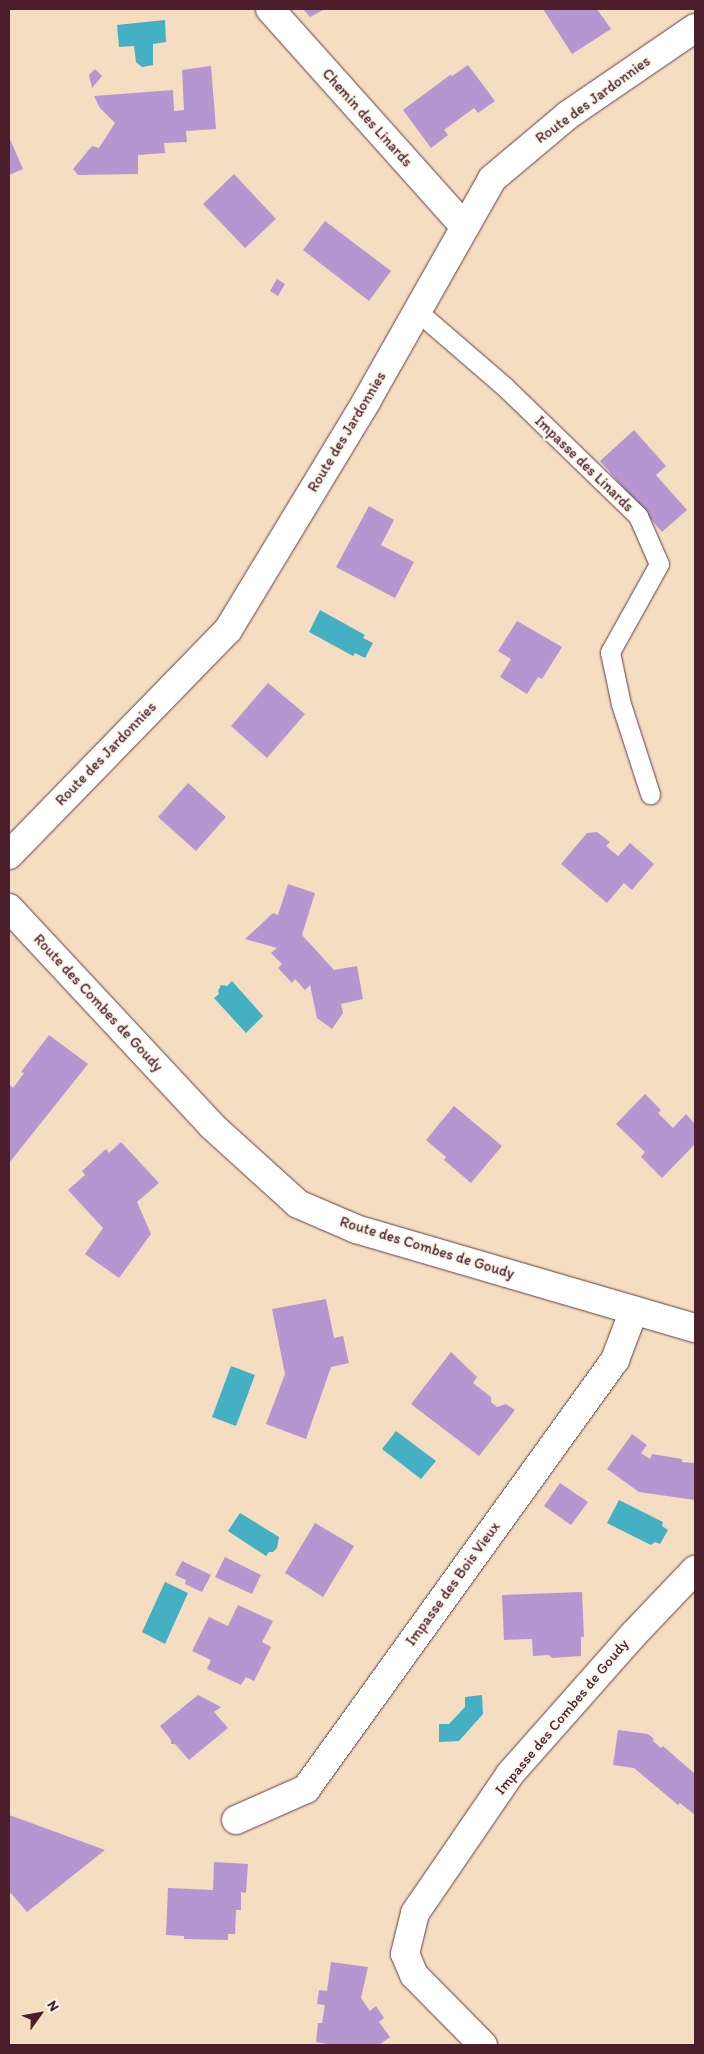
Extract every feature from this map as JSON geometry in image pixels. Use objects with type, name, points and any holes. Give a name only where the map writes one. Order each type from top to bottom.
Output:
[{"type":"street","name":"Chemin des Linards","points":[[270,9],[465,227]]},
{"type":"street","name":"Route des Jardonnies","points":[[9,856],[228,630],[366,402],[492,179],[568,115],[695,28]]},
{"type":"street","name":"Route des Combes de Goudy","points":[[9,908],[212,1126],[298,1204],[356,1229],[695,1328]]},
{"type":"street","name":"Impasse des Bois Vieux","points":[[236,1820],[306,1789],[615,1360],[634,1310]]},
{"type":"street","name":"Impasse des Combes de Goudy","points":[[483,2045],[414,1975],[405,1954],[415,1913],[510,1774],[633,1635],[695,1570]]},
{"type":"lane","name":"Impasse des Linards","points":[[417,311],[505,387],[638,516],[659,564],[610,652],[621,704],[650,794]]},
{"type":"water","points":[[165,20],[166,42],[153,44],[153,65],[142,67],[136,62],[134,46],[119,47],[117,25]]},
{"type":"water","points":[[320,610],[365,635],[363,638],[373,643],[365,658],[355,653],[353,656],[309,632]]},
{"type":"water","points":[[232,981],[263,1016],[246,1033],[214,998],[219,994],[218,991],[221,985],[227,986]]},
{"type":"water","points":[[231,1366],[255,1375],[236,1426],[212,1417]]},
{"type":"water","points":[[396,1431],[436,1461],[421,1479],[382,1449]]},
{"type":"water","points":[[619,1500],[663,1522],[662,1526],[668,1530],[660,1544],[655,1542],[651,1545],[607,1523]]},
{"type":"water","points":[[240,1513],[279,1537],[277,1548],[273,1552],[269,1552],[266,1556],[228,1531]]},
{"type":"water","points":[[165,1582],[188,1593],[165,1644],[142,1632]]},
{"type":"water","points":[[482,1695],[483,1714],[459,1741],[439,1742],[439,1724],[449,1724],[465,1707],[465,1697]]},
{"type":"building","points":[[303,9],[325,9],[310,17]]},
{"type":"building","points":[[543,9],[597,9],[611,29],[572,54]]},
{"type":"building","points":[[468,65],[495,101],[478,113],[474,108],[444,130],[448,135],[431,148],[403,110],[450,75],[452,76]]},
{"type":"building","points":[[211,66],[216,129],[186,131],[187,142],[164,143],[165,153],[138,155],[138,174],[78,175],[73,169],[92,146],[99,148],[115,123],[100,108],[94,96],[173,90],[174,111],[184,110],[182,70]]},
{"type":"building","points":[[95,69],[102,76],[92,88],[89,75]]},
{"type":"building","points":[[9,137],[23,169],[9,175]]},
{"type":"building","points":[[234,174],[276,219],[245,248],[203,204]]},
{"type":"building","points":[[325,221],[391,271],[369,301],[303,250]]},
{"type":"building","points":[[277,279],[285,284],[278,296],[270,291]]},
{"type":"building","points":[[634,430],[666,466],[656,475],[687,510],[662,532],[600,461]]},
{"type":"building","points":[[369,506],[394,520],[381,545],[414,562],[395,598],[336,567]]},
{"type":"building","points":[[517,621],[562,647],[542,679],[538,677],[527,694],[500,677],[511,659],[498,651]]},
{"type":"building","points":[[268,683],[305,714],[267,758],[231,726]]},
{"type":"building","points":[[188,783],[226,817],[196,851],[158,817]]},
{"type":"building","points":[[597,832],[610,842],[606,846],[618,856],[630,843],[654,864],[632,890],[624,883],[607,903],[561,864],[587,833]]},
{"type":"building","points":[[288,884],[315,893],[302,935],[334,970],[357,966],[363,999],[341,1004],[343,1013],[332,1029],[317,1018],[310,985],[305,990],[295,979],[292,983],[278,968],[282,964],[271,953],[277,948],[245,939],[273,913],[278,915]]},
{"type":"building","points":[[49,1035],[88,1064],[9,1163],[9,1084],[13,1088],[24,1073],[21,1072]]},
{"type":"building","points":[[645,1094],[661,1110],[658,1113],[673,1128],[686,1114],[695,1124],[695,1144],[662,1178],[641,1157],[645,1152],[616,1124]]},
{"type":"building","points":[[454,1106],[502,1146],[471,1183],[444,1160],[446,1157],[426,1140]]},
{"type":"building","points":[[121,1142],[159,1183],[137,1202],[151,1234],[119,1278],[85,1254],[103,1228],[68,1190],[85,1175],[82,1171],[106,1149],[109,1153]]},
{"type":"building","points":[[326,1299],[334,1338],[343,1336],[349,1363],[331,1367],[306,1439],[266,1424],[285,1374],[272,1309]]},
{"type":"building","points":[[451,1352],[477,1377],[473,1383],[491,1397],[491,1402],[497,1407],[506,1404],[515,1410],[479,1456],[411,1404]]},
{"type":"building","points":[[632,1434],[647,1445],[641,1453],[650,1459],[652,1454],[682,1459],[682,1462],[695,1463],[695,1500],[639,1492],[607,1469]]},
{"type":"building","points":[[560,1483],[588,1502],[571,1525],[544,1506]]},
{"type":"building","points":[[315,1523],[354,1546],[323,1597],[285,1573]]},
{"type":"building","points":[[225,1557],[261,1575],[252,1594],[215,1577]]},
{"type":"building","points":[[182,1561],[211,1575],[202,1592],[185,1584],[186,1580],[175,1575]]},
{"type":"building","points":[[582,1592],[584,1637],[581,1637],[581,1656],[552,1658],[549,1655],[533,1656],[532,1639],[504,1640],[502,1595]]},
{"type":"building","points":[[238,1605],[273,1621],[262,1642],[271,1647],[254,1681],[246,1677],[241,1685],[207,1669],[211,1660],[192,1651],[209,1617],[228,1626]]},
{"type":"building","points":[[198,1695],[221,1707],[214,1712],[228,1728],[189,1760],[175,1744],[171,1744],[171,1740],[160,1726]]},
{"type":"building","points":[[618,1730],[648,1734],[661,1748],[663,1746],[695,1774],[695,1815],[680,1803],[678,1805],[634,1768],[613,1765]]},
{"type":"building","points":[[9,1815],[105,1850],[27,1912],[9,1891]]},
{"type":"building","points":[[214,1862],[248,1864],[246,1893],[241,1892],[241,1910],[236,1910],[235,1934],[228,1934],[228,1940],[184,1939],[184,1936],[166,1935],[168,1888],[213,1890]]},
{"type":"building","points":[[331,1962],[368,1967],[361,1998],[370,2011],[376,2006],[384,2018],[379,2022],[390,2037],[379,2045],[334,2045],[316,2042],[318,2023],[322,2023],[325,2005],[317,2004],[319,1990],[327,1991]]}]
